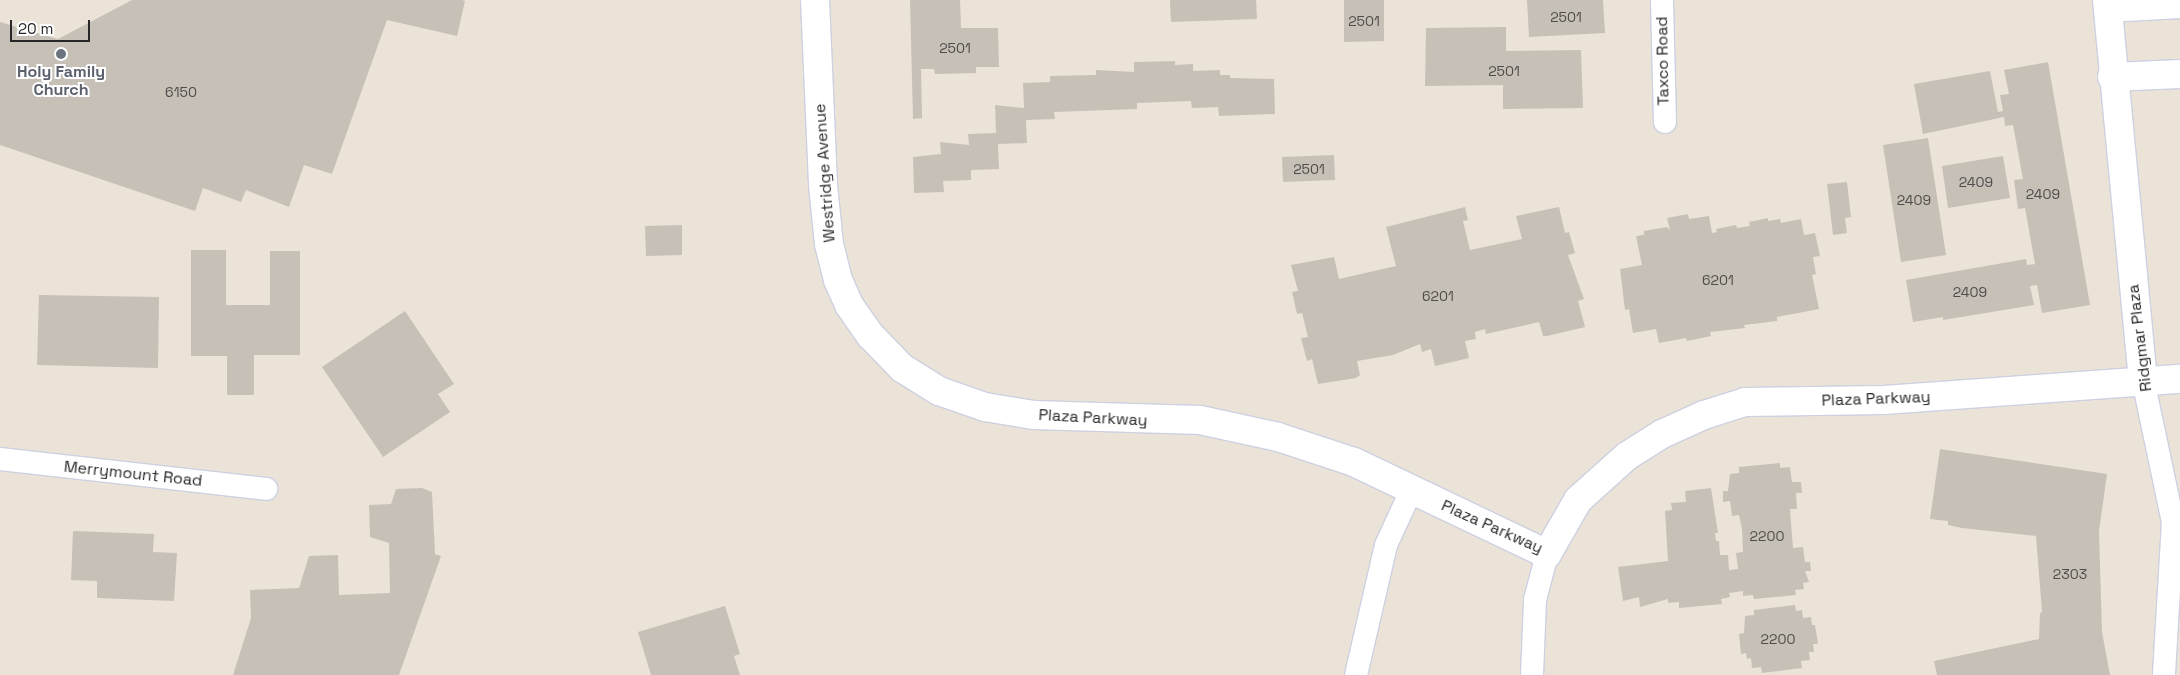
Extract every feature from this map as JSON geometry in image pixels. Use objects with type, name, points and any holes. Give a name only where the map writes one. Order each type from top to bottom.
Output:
[{"type":"street","name":"Westridge Avenue","points":[[815,0],[829,244],[838,280],[850,305],[871,336],[892,358]]},
{"type":"street","name":"Taxco Road","points":[[1662,0],[1665,122]]},
{"type":"street","points":[[2107,4],[2180,4]]},
{"type":"street","name":"Ridgmar Plaza","points":[[2107,4],[2112,77],[2143,380],[2173,522],[2164,675]]},
{"type":"street","points":[[2112,77],[2180,74]]},
{"type":"street","name":"Plaza Parkway","points":[[892,358],[939,391],[985,407],[1034,416],[1200,420],[1278,437],[1354,462],[1411,491],[1547,554],[1578,500],[1627,456],[1679,426],[1745,402],[1978,395],[2180,378]]},
{"type":"street","name":"Merrymount Road","points":[[0,459],[266,488]]},
{"type":"street","points":[[1356,675],[1386,545],[1411,491]]},
{"type":"street","points":[[1532,675],[1535,600],[1547,554]]},
{"type":"building","points":[[132,0],[465,1],[457,36],[387,20],[332,174],[304,165],[289,207],[246,190],[241,202],[203,188],[195,211],[0,145],[0,22],[58,39]]},
{"type":"building","points":[[910,0],[960,0],[961,28],[998,28],[999,67],[976,67],[976,73],[935,74],[934,69],[921,69],[922,118],[913,119]]},
{"type":"building","points":[[1170,0],[1256,0],[1257,19],[1171,22]]},
{"type":"building","points":[[1344,0],[1384,0],[1384,41],[1344,42]]},
{"type":"building","points":[[1527,0],[1603,0],[1605,33],[1529,37]]},
{"type":"building","points":[[1506,27],[1506,51],[1581,50],[1583,108],[1503,109],[1503,85],[1425,86],[1426,28]]},
{"type":"building","points":[[1175,61],[1175,65],[1193,64],[1193,71],[1220,70],[1220,75],[1230,75],[1230,78],[1274,79],[1275,114],[1219,116],[1218,107],[1192,108],[1191,101],[1137,103],[1137,109],[1054,112],[1055,119],[1026,120],[1027,143],[998,144],[999,169],[971,170],[971,180],[943,181],[944,192],[914,193],[913,157],[941,154],[940,142],[969,145],[968,134],[996,133],[995,105],[1024,108],[1023,83],[1050,82],[1050,76],[1096,75],[1096,70],[1134,72],[1134,62]]},
{"type":"building","points":[[2048,62],[2090,305],[2042,313],[2037,285],[2030,286],[2034,305],[1943,320],[1943,317],[1913,322],[1906,280],[2026,259],[2027,265],[2035,264],[2025,208],[2018,209],[2014,180],[2023,179],[2013,125],[2005,126],[2004,117],[1923,134],[1914,84],[1990,71],[1998,112],[2003,111],[2000,95],[2009,94],[2004,70]]},
{"type":"building","points":[[1928,138],[1946,255],[1901,262],[1883,145]]},
{"type":"building","points":[[1334,155],[1335,180],[1283,182],[1282,157]]},
{"type":"building","points":[[2003,156],[2010,198],[1948,208],[1942,166]]},
{"type":"building","points":[[1847,182],[1851,217],[1845,218],[1847,233],[1833,235],[1827,184]]},
{"type":"building","points":[[1465,207],[1468,220],[1463,221],[1470,250],[1522,239],[1516,216],[1559,207],[1565,233],[1569,232],[1575,253],[1568,255],[1584,299],[1578,301],[1585,327],[1547,336],[1543,336],[1539,322],[1486,334],[1485,329],[1475,332],[1476,339],[1465,341],[1469,358],[1435,366],[1431,349],[1422,352],[1420,344],[1393,355],[1357,361],[1360,375],[1356,378],[1318,384],[1312,359],[1307,361],[1301,338],[1308,337],[1302,313],[1297,314],[1292,292],[1298,291],[1291,265],[1334,257],[1339,279],[1396,266],[1386,227]]},
{"type":"building","points":[[1688,214],[1689,219],[1709,216],[1712,233],[1717,232],[1716,229],[1736,225],[1737,228],[1750,226],[1749,222],[1768,218],[1768,221],[1780,219],[1781,223],[1801,219],[1804,235],[1815,233],[1820,256],[1813,257],[1816,274],[1812,275],[1819,309],[1777,317],[1777,321],[1744,325],[1745,328],[1710,332],[1711,336],[1687,341],[1686,338],[1659,343],[1656,329],[1633,333],[1629,309],[1625,310],[1620,269],[1642,265],[1636,236],[1644,235],[1644,231],[1667,227],[1670,230],[1667,218]]},
{"type":"building","points":[[682,225],[682,255],[646,256],[645,226]]},
{"type":"building","points":[[191,250],[226,250],[226,305],[270,305],[270,251],[300,251],[300,355],[254,355],[254,395],[227,395],[227,356],[191,356]]},
{"type":"building","points":[[39,295],[159,297],[158,368],[37,365]]},
{"type":"building","points":[[405,311],[454,384],[438,394],[450,412],[383,457],[322,367]]},
{"type":"building","points":[[1940,449],[2107,474],[2099,531],[2102,632],[2110,675],[1937,675],[1934,661],[2039,639],[2040,613],[2042,612],[2036,536],[1962,528],[1948,525],[1948,521],[1930,519]]},
{"type":"building","points":[[1780,463],[1780,468],[1790,467],[1792,482],[1801,482],[1802,493],[1796,493],[1797,509],[1790,509],[1793,548],[1803,547],[1805,562],[1810,562],[1811,571],[1805,571],[1809,582],[1803,583],[1804,589],[1795,590],[1796,595],[1754,599],[1753,595],[1743,596],[1743,591],[1729,593],[1730,597],[1721,599],[1722,604],[1679,608],[1679,602],[1668,603],[1668,599],[1640,607],[1639,597],[1623,601],[1618,567],[1668,561],[1665,511],[1672,510],[1671,503],[1686,502],[1685,491],[1711,488],[1718,533],[1715,533],[1716,541],[1719,541],[1720,555],[1728,555],[1729,570],[1738,569],[1736,553],[1743,552],[1742,529],[1739,515],[1732,516],[1730,501],[1723,502],[1723,491],[1728,491],[1730,474],[1739,473],[1739,467]]},
{"type":"building","points":[[422,488],[432,492],[435,554],[441,556],[399,675],[233,675],[251,618],[250,590],[299,588],[309,556],[338,555],[339,595],[390,593],[389,543],[370,537],[369,505],[391,504],[396,489]]},
{"type":"building","points":[[73,531],[154,534],[153,552],[177,553],[174,601],[97,598],[97,581],[71,580]]},
{"type":"building","points":[[1795,605],[1796,611],[1802,610],[1803,618],[1811,617],[1812,625],[1815,625],[1818,644],[1813,644],[1814,652],[1809,652],[1810,660],[1801,661],[1802,668],[1762,673],[1761,667],[1752,668],[1751,658],[1747,659],[1746,653],[1741,654],[1739,634],[1744,633],[1745,616],[1754,615],[1754,610]]},
{"type":"building","points":[[725,606],[740,654],[734,656],[740,675],[651,675],[638,632]]},
{"type":"place","name":"Holy Family Church","points":[[61,54]]}]
